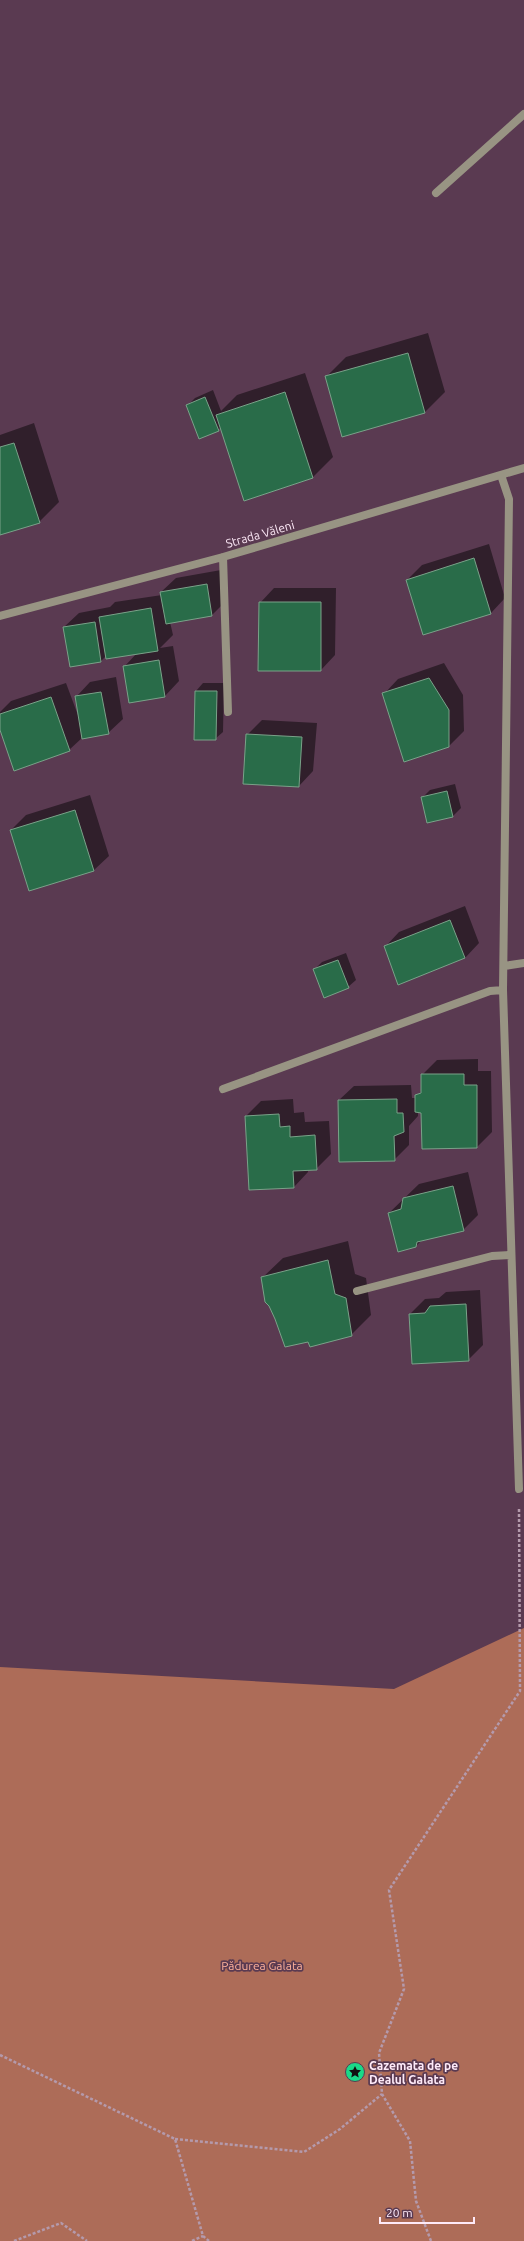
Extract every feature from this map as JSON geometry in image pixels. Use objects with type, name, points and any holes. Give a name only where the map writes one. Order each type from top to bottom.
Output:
[{"type":"street","points":[[436,193],[524,114]]},
{"type":"street","name":"Strada Văleni","points":[[0,616],[223,557],[524,468]]},
{"type":"street","points":[[502,475],[509,498],[503,990],[519,1489]]},
{"type":"street","points":[[223,557],[228,712]]},
{"type":"street","points":[[504,966],[524,963]]},
{"type":"street","points":[[223,1089],[490,991],[503,990]]},
{"type":"street","points":[[357,1291],[492,1256],[511,1255]]},
{"type":"path","points":[[431,2241],[416,2201],[410,2141],[382,2094],[379,2053],[404,1989],[389,1890],[520,1691],[519,1489]]},
{"type":"path","points":[[0,2055],[175,2139],[304,2152],[340,2129],[382,2094]]},
{"type":"path","points":[[175,2139],[203,2236],[209,2241]]},
{"type":"path","points":[[14,2241],[61,2223],[87,2241]]},
{"type":"path","points":[[192,2241],[203,2236]]},
{"type":"green space","name":"Pădurea Galata","points":[[524,1628],[524,2241],[0,2241],[0,1667],[394,1689]]},
{"type":"building","points":[[408,353],[425,413],[342,437],[325,376]]},
{"type":"building","points":[[285,392],[313,478],[244,501],[216,415]]},
{"type":"building","points":[[205,397],[219,431],[199,439],[186,405]]},
{"type":"building","points":[[14,443],[40,523],[0,535],[0,447]]},
{"type":"building","points":[[474,558],[491,614],[423,635],[406,580]]},
{"type":"building","points":[[207,584],[212,616],[166,624],[160,592]]},
{"type":"building","points":[[259,602],[321,602],[321,671],[258,671]]},
{"type":"building","points":[[151,608],[158,651],[106,659],[99,617]]},
{"type":"building","points":[[95,622],[101,662],[70,667],[63,627]]},
{"type":"building","points":[[159,660],[165,697],[129,703],[123,666]]},
{"type":"building","points":[[429,678],[449,710],[449,747],[404,762],[382,693]]},
{"type":"building","points":[[195,691],[217,691],[216,740],[194,740]]},
{"type":"building","points":[[101,692],[109,734],[82,739],[75,696]]},
{"type":"building","points":[[51,697],[70,751],[14,771],[0,730],[0,714]]},
{"type":"building","points":[[246,734],[302,737],[299,787],[243,784]]},
{"type":"building","points":[[447,791],[453,817],[427,823],[421,797]]},
{"type":"building","points":[[75,810],[94,871],[29,891],[10,830]]},
{"type":"building","points":[[450,920],[465,958],[398,985],[384,946]]},
{"type":"building","points":[[338,960],[349,988],[324,998],[313,969]]},
{"type":"building","points":[[421,1074],[464,1074],[464,1085],[477,1085],[477,1148],[422,1149],[421,1113],[415,1112],[415,1095],[421,1093]]},
{"type":"building","points":[[397,1099],[397,1113],[403,1113],[404,1132],[394,1136],[395,1161],[339,1162],[338,1100]]},
{"type":"building","points":[[279,1114],[280,1127],[290,1126],[290,1137],[315,1135],[317,1170],[293,1171],[294,1188],[249,1190],[245,1116]]},
{"type":"building","points":[[453,1186],[464,1231],[417,1242],[416,1247],[398,1252],[388,1213],[401,1209],[403,1198]]},
{"type":"building","points":[[328,1260],[335,1294],[346,1298],[352,1336],[310,1347],[308,1342],[285,1347],[275,1319],[269,1306],[265,1302],[261,1277]]},
{"type":"building","points":[[466,1304],[469,1361],[412,1364],[409,1314],[425,1313],[430,1306]]},
{"type":"place","name":"Cazemata de pe Dealul Galata","points":[[355,2072]]}]
